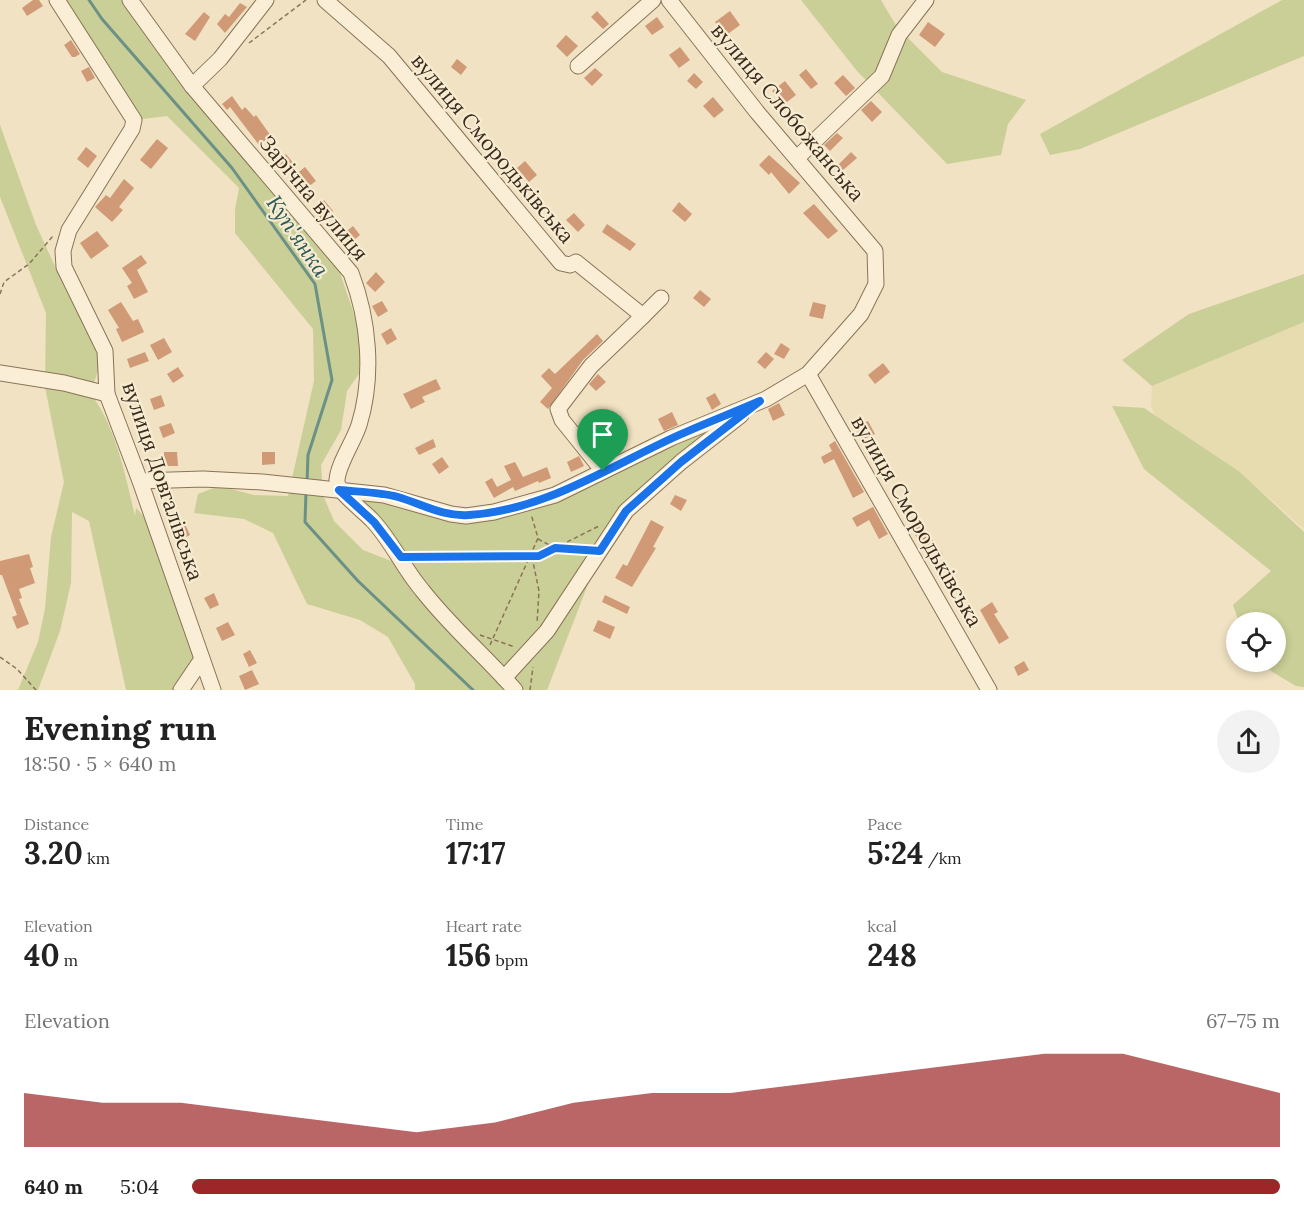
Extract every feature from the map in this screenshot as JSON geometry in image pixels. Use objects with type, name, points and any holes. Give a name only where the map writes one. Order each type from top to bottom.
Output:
[{"type":"street","name":"вулиця Довгалівська","points":[[57,0],[134,120],[132,129],[69,230],[63,251],[64,267],[105,351],[107,394],[213,690]]},
{"type":"street","name":"Зарічна вулиця","points":[[130,0],[192,86],[351,273],[361,298],[367,328],[363,408],[352,444],[337,480],[339,490]]},
{"type":"street","points":[[192,86],[220,59],[266,0]]},
{"type":"street","name":"вулиця Смородьківська","points":[[325,0],[389,57],[561,263],[570,265],[576,262],[643,316]]},
{"type":"street","points":[[578,66],[653,0]]},
{"type":"street","name":"вулиця Слобожанська","points":[[669,0],[757,112],[875,251],[876,284],[861,314],[808,374]]},
{"type":"street","points":[[797,158],[882,76],[899,35],[926,0]]},
{"type":"street","points":[[603,471],[561,420],[558,409],[591,366],[661,298]]},
{"type":"street","points":[[0,373],[64,383],[107,394]]},
{"type":"street","points":[[140,481],[203,479],[339,490],[398,497],[434,511],[466,516],[529,504],[671,438],[760,401],[808,374]]},
{"type":"street","name":"вулиця Смородьківська","points":[[808,374],[989,690]]},
{"type":"street","points":[[504,678],[530,660],[626,511],[681,462],[760,401]]},
{"type":"street","points":[[339,490],[374,522],[401,557],[421,590],[515,690]]},
{"type":"street","points":[[181,690],[202,659]]},
{"type":"path","points":[[242,49],[306,0]]},
{"type":"path","points":[[484,658],[532,556],[538,538],[529,504]]},
{"type":"path","points":[[401,557],[532,556],[555,548],[608,521]]},
{"type":"path","points":[[538,538],[555,548],[600,551]]},
{"type":"path","points":[[532,556],[539,591],[537,623]]},
{"type":"path","points":[[476,634],[493,639],[530,660],[530,690]]},
{"type":"path","points":[[0,657],[17,669],[36,690]]},
{"type":"shaded area","points":[[1304,322],[1304,529],[1240,472],[1155,415],[1151,406],[1152,386]]},
{"type":"green space","points":[[59,0],[130,0],[339,270],[356,320],[363,368],[347,391],[341,430],[321,465],[323,495],[334,521],[363,550],[404,566],[339,490],[494,512],[760,401],[630,508],[592,574],[547,690],[415,690],[415,684],[388,637],[360,620],[307,604],[273,533],[244,519],[194,513],[198,494],[219,486],[254,495],[288,496],[314,381],[313,329],[235,233],[235,210],[239,188],[167,116],[134,120]]},
{"type":"green space","points":[[801,0],[881,0],[897,27],[942,72],[1026,100],[1008,124],[1001,155],[947,164],[857,71]]},
{"type":"green space","points":[[1282,0],[1304,0],[1304,56],[1080,149],[1050,155],[1040,134]]},
{"type":"green space","points":[[0,125],[36,225],[64,286],[96,346],[99,366],[91,394],[100,407],[113,436],[135,516],[136,508],[150,523],[198,657],[188,690],[126,690],[89,521],[72,512],[71,583],[60,631],[38,690],[18,690],[38,642],[45,609],[51,537],[64,482],[45,387],[46,313],[0,197]]},
{"type":"green space","points":[[1304,274],[1304,322],[1152,386],[1122,360],[1189,314]]},
{"type":"green space","points":[[1112,406],[1144,408],[1240,472],[1304,532],[1304,687],[1296,686],[1273,672],[1286,672],[1286,612],[1235,612],[1233,605],[1271,571],[1144,469]]},
{"type":"building","points":[[33,0],[39,0],[43,6],[27,16],[22,8]]},
{"type":"building","points":[[240,3],[247,7],[225,33],[217,24],[225,14],[229,17]]},
{"type":"building","points":[[597,11],[609,24],[603,29],[591,17]]},
{"type":"building","points":[[730,11],[740,25],[725,36],[715,22]]},
{"type":"building","points":[[204,12],[210,17],[195,41],[185,34]]},
{"type":"building","points":[[657,17],[664,27],[652,35],[645,26]]},
{"type":"building","points":[[928,22],[945,34],[935,47],[919,35]]},
{"type":"building","points":[[566,35],[578,46],[567,57],[556,46]]},
{"type":"building","points":[[71,40],[80,54],[75,57],[72,57],[64,45]]},
{"type":"building","points":[[680,47],[690,60],[679,68],[669,55]]},
{"type":"building","points":[[457,59],[467,67],[461,75],[451,67]]},
{"type":"building","points":[[89,67],[95,78],[87,82],[81,71]]},
{"type":"building","points":[[595,68],[603,75],[592,86],[584,78]]},
{"type":"building","points":[[806,69],[818,84],[811,89],[799,75]]},
{"type":"building","points":[[694,73],[703,82],[696,89],[687,81]]},
{"type":"building","points":[[843,75],[855,88],[846,96],[834,83]]},
{"type":"building","points":[[785,81],[796,95],[783,105],[772,91]]},
{"type":"building","points":[[232,96],[242,110],[245,107],[254,117],[256,115],[271,136],[259,145],[230,107],[227,110],[222,104]]},
{"type":"building","points":[[713,97],[724,110],[714,118],[703,106]]},
{"type":"building","points":[[871,101],[882,112],[872,122],[861,110]]},
{"type":"building","points":[[837,133],[843,138],[830,151],[824,145]]},
{"type":"building","points":[[157,139],[168,148],[151,169],[140,160]]},
{"type":"building","points":[[86,147],[97,156],[88,168],[77,159]]},
{"type":"building","points":[[851,152],[857,158],[842,171],[837,166]]},
{"type":"building","points":[[286,154],[294,164],[284,173],[275,162]]},
{"type":"building","points":[[769,155],[800,183],[789,194],[771,172],[769,175],[759,165]]},
{"type":"building","points":[[525,161],[537,175],[529,182],[517,168]]},
{"type":"building","points":[[305,167],[316,181],[305,189],[295,175]]},
{"type":"building","points":[[124,179],[134,188],[119,207],[123,210],[112,222],[95,207],[106,195],[110,198]]},
{"type":"building","points":[[324,200],[333,211],[322,220],[313,209]]},
{"type":"building","points":[[679,202],[692,214],[685,222],[672,211]]},
{"type":"building","points":[[814,204],[838,231],[828,239],[803,213]]},
{"type":"building","points":[[574,213],[585,225],[578,232],[566,220]]},
{"type":"building","points":[[607,224],[636,244],[630,251],[602,232]]},
{"type":"building","points":[[353,226],[360,235],[349,244],[342,235]]},
{"type":"building","points":[[97,231],[109,246],[91,259],[80,243]]},
{"type":"building","points":[[141,255],[147,263],[137,270],[148,292],[134,299],[127,286],[132,283],[122,268]]},
{"type":"building","points":[[376,272],[385,282],[375,292],[366,283]]},
{"type":"building","points":[[700,290],[711,299],[704,307],[693,298]]},
{"type":"building","points":[[382,301],[388,311],[378,317],[372,306]]},
{"type":"building","points":[[121,302],[133,321],[138,319],[144,332],[122,342],[116,329],[119,328],[108,310]]},
{"type":"building","points":[[813,302],[826,305],[823,319],[809,316]]},
{"type":"building","points":[[391,328],[397,339],[387,345],[381,334]]},
{"type":"building","points":[[597,334],[603,341],[583,360],[548,409],[540,402],[552,388],[541,376],[549,368],[555,374]]},
{"type":"building","points":[[164,338],[172,352],[158,360],[150,345]]},
{"type":"building","points":[[781,343],[790,349],[784,359],[774,354]]},
{"type":"building","points":[[145,352],[149,361],[130,368],[127,359]]},
{"type":"building","points":[[766,352],[774,359],[765,369],[757,362]]},
{"type":"building","points":[[883,363],[890,372],[875,384],[868,375]]},
{"type":"building","points":[[178,367],[184,376],[173,383],[167,374]]},
{"type":"building","points":[[598,374],[606,382],[596,391],[589,384]]},
{"type":"building","points":[[436,379],[441,389],[422,397],[425,402],[411,409],[403,394]]},
{"type":"building","points":[[715,393],[721,404],[712,410],[706,398]]},
{"type":"building","points":[[161,395],[165,406],[154,410],[150,399]]},
{"type":"building","points":[[779,403],[785,415],[773,421],[768,409]]},
{"type":"building","points":[[672,412],[678,425],[664,431],[658,419]]},
{"type":"building","points":[[868,421],[875,434],[862,440],[856,428]]},
{"type":"building","points":[[171,423],[175,433],[163,438],[159,427]]},
{"type":"building","points":[[433,439],[436,447],[419,455],[415,448]]},
{"type":"building","points":[[835,441],[864,492],[853,498],[834,459],[824,464],[821,457],[832,451],[829,445]]},
{"type":"building","points":[[164,452],[177,452],[178,466],[164,466]]},
{"type":"building","points":[[262,452],[275,452],[275,464],[262,465]]},
{"type":"building","points":[[579,456],[584,466],[571,472],[567,462]]},
{"type":"building","points":[[442,457],[449,467],[439,474],[432,464]]},
{"type":"building","points":[[515,462],[523,477],[547,467],[551,478],[515,491],[513,487],[494,498],[485,482],[492,478],[497,487],[511,480],[504,466]]},
{"type":"building","points":[[675,495],[687,500],[681,511],[670,504]]},
{"type":"building","points":[[873,507],[888,534],[879,539],[869,520],[857,527],[852,518]]},
{"type":"building","points":[[651,520],[664,527],[653,547],[656,548],[632,587],[615,578],[623,564],[627,566]]},
{"type":"building","points":[[184,522],[190,535],[176,542],[170,529]]},
{"type":"building","points":[[921,524],[943,555],[934,560],[921,537],[918,539],[912,530]]},
{"type":"building","points":[[29,554],[33,567],[30,568],[35,583],[19,589],[22,598],[19,599],[29,624],[17,629],[12,617],[17,615],[2,575],[0,575],[0,561]]},
{"type":"building","points":[[951,574],[957,583],[946,589],[941,581]]},
{"type":"building","points":[[214,593],[219,605],[210,609],[204,598]]},
{"type":"building","points":[[605,595],[630,607],[627,614],[602,602]]},
{"type":"building","points":[[992,602],[998,612],[994,614],[1009,638],[999,644],[980,610]]},
{"type":"building","points":[[598,620],[615,627],[610,639],[593,631]]},
{"type":"building","points":[[228,622],[235,635],[222,641],[216,628]]},
{"type":"building","points":[[250,650],[257,663],[249,667],[243,654]]},
{"type":"building","points":[[1024,661],[1029,670],[1018,676],[1014,667]]},
{"type":"building","points":[[252,670],[259,684],[245,690],[239,676]]},
{"type":"waterway","name":"Куп'янка","points":[[89,0],[102,19],[232,168],[315,284],[332,380],[308,455],[307,483]]},
{"type":"waterway","name":"Куп'янка","points":[[306,492],[305,522],[358,581],[473,690]]},
{"type":"route","points":[[760,401],[681,462],[626,511],[600,551],[555,548],[539,556],[401,557],[374,522],[339,490],[398,497],[434,511],[466,516],[529,504],[555,495],[603,471],[671,438],[760,401]]}]
